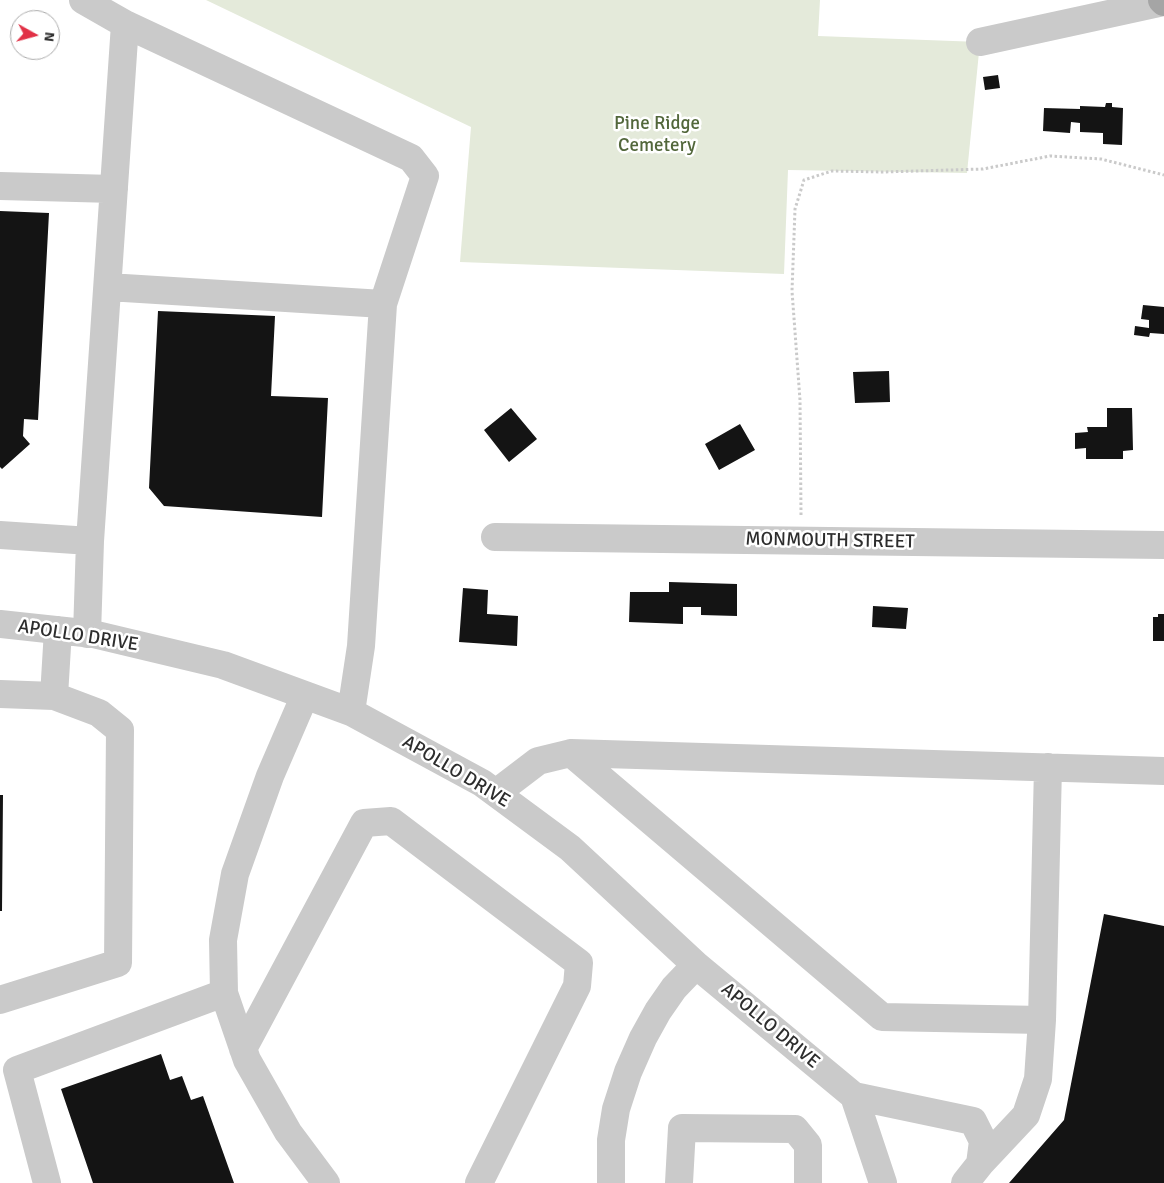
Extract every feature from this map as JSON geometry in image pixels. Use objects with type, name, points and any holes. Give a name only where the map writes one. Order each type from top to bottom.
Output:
[{"type":"street","points":[[83,0],[125,24],[411,158],[425,176],[383,304],[361,646],[351,712]]},
{"type":"street","points":[[980,42],[1163,1]]},
{"type":"street","points":[[87,634],[90,541],[125,24]]},
{"type":"street","points":[[0,186],[114,189]]},
{"type":"street","points":[[108,287],[383,304]]},
{"type":"street","points":[[0,535],[90,541]]},
{"type":"street","name":"MONMOUTH STREET","points":[[495,537],[1164,545]]},
{"type":"street","name":"APOLLO DRIVE","points":[[0,624],[87,634],[223,665],[351,712],[482,783],[570,848],[696,965],[854,1096],[973,1121],[983,1141],[972,1174]]},
{"type":"street","points":[[54,696],[58,630]]},
{"type":"street","points":[[0,694],[54,696],[99,713],[120,730],[118,962],[0,1000]]},
{"type":"street","points":[[305,695],[270,776],[235,874],[223,940],[224,993],[247,1060],[288,1132],[326,1183]]},
{"type":"street","points":[[496,793],[538,761],[571,753],[1164,771]]},
{"type":"street","points":[[571,753],[882,1016],[1042,1020]]},
{"type":"street","points":[[972,1174],[1026,1115],[1038,1079],[1042,1020],[1048,767]]},
{"type":"street","points":[[243,1048],[364,823],[391,821],[579,962],[577,986],[479,1183]]},
{"type":"street","points":[[611,1183],[611,1140],[616,1109],[628,1072],[643,1038],[658,1011],[674,988],[696,965]]},
{"type":"street","points":[[47,1183],[17,1070],[224,993]]},
{"type":"street","points":[[854,1096],[883,1183]]},
{"type":"street","points":[[679,1183],[682,1128],[795,1129],[808,1145],[808,1183]]},
{"type":"path","points":[[801,541],[800,400],[792,291],[795,209],[804,180],[832,171],[883,172],[983,169],[1050,156],[1102,159],[1164,175]]},
{"type":"green space","name":"Pine Ridge Cemetery","points":[[206,0],[820,0],[818,36],[980,42],[967,173],[788,170],[784,274],[460,262],[471,127]]},
{"type":"building","points":[[998,75],[1000,88],[985,90],[983,77]]},
{"type":"building","points":[[1106,103],[1112,103],[1112,107],[1123,108],[1122,145],[1103,144],[1103,133],[1080,132],[1080,123],[1071,122],[1070,133],[1043,131],[1044,108],[1080,109],[1080,106],[1105,107]]},
{"type":"building","points":[[0,211],[49,213],[38,420],[24,419],[23,436],[30,444],[2,469],[0,467]]},
{"type":"building","points":[[1143,305],[1164,307],[1164,334],[1150,333],[1149,337],[1134,335],[1135,326],[1149,328],[1149,320],[1141,319]]},
{"type":"building","points":[[158,311],[275,316],[271,396],[328,398],[322,517],[164,506],[149,488]]},
{"type":"building","points":[[889,371],[890,402],[855,403],[853,372]]},
{"type":"building","points":[[511,408],[537,439],[509,462],[484,430]]},
{"type":"building","points":[[1107,408],[1132,408],[1133,450],[1123,451],[1123,459],[1086,459],[1086,448],[1075,449],[1075,433],[1088,432],[1087,427],[1107,427]]},
{"type":"building","points":[[740,424],[755,450],[719,470],[705,444]]},
{"type":"building","points":[[669,582],[737,584],[737,616],[701,615],[701,607],[683,607],[683,624],[629,622],[630,592],[669,592]]},
{"type":"building","points":[[463,588],[488,590],[487,614],[518,616],[517,646],[459,642]]},
{"type":"building","points":[[873,606],[908,608],[906,629],[872,627]]},
{"type":"building","points":[[1158,614],[1164,614],[1164,641],[1153,641],[1153,617],[1158,617]]},
{"type":"building","points":[[0,795],[3,795],[2,911],[0,911]]},
{"type":"building","points":[[1104,914],[1164,926],[1164,1183],[1009,1183],[1064,1120]]},
{"type":"building","points":[[161,1054],[170,1080],[182,1076],[191,1100],[203,1096],[234,1183],[93,1183],[61,1089]]}]
